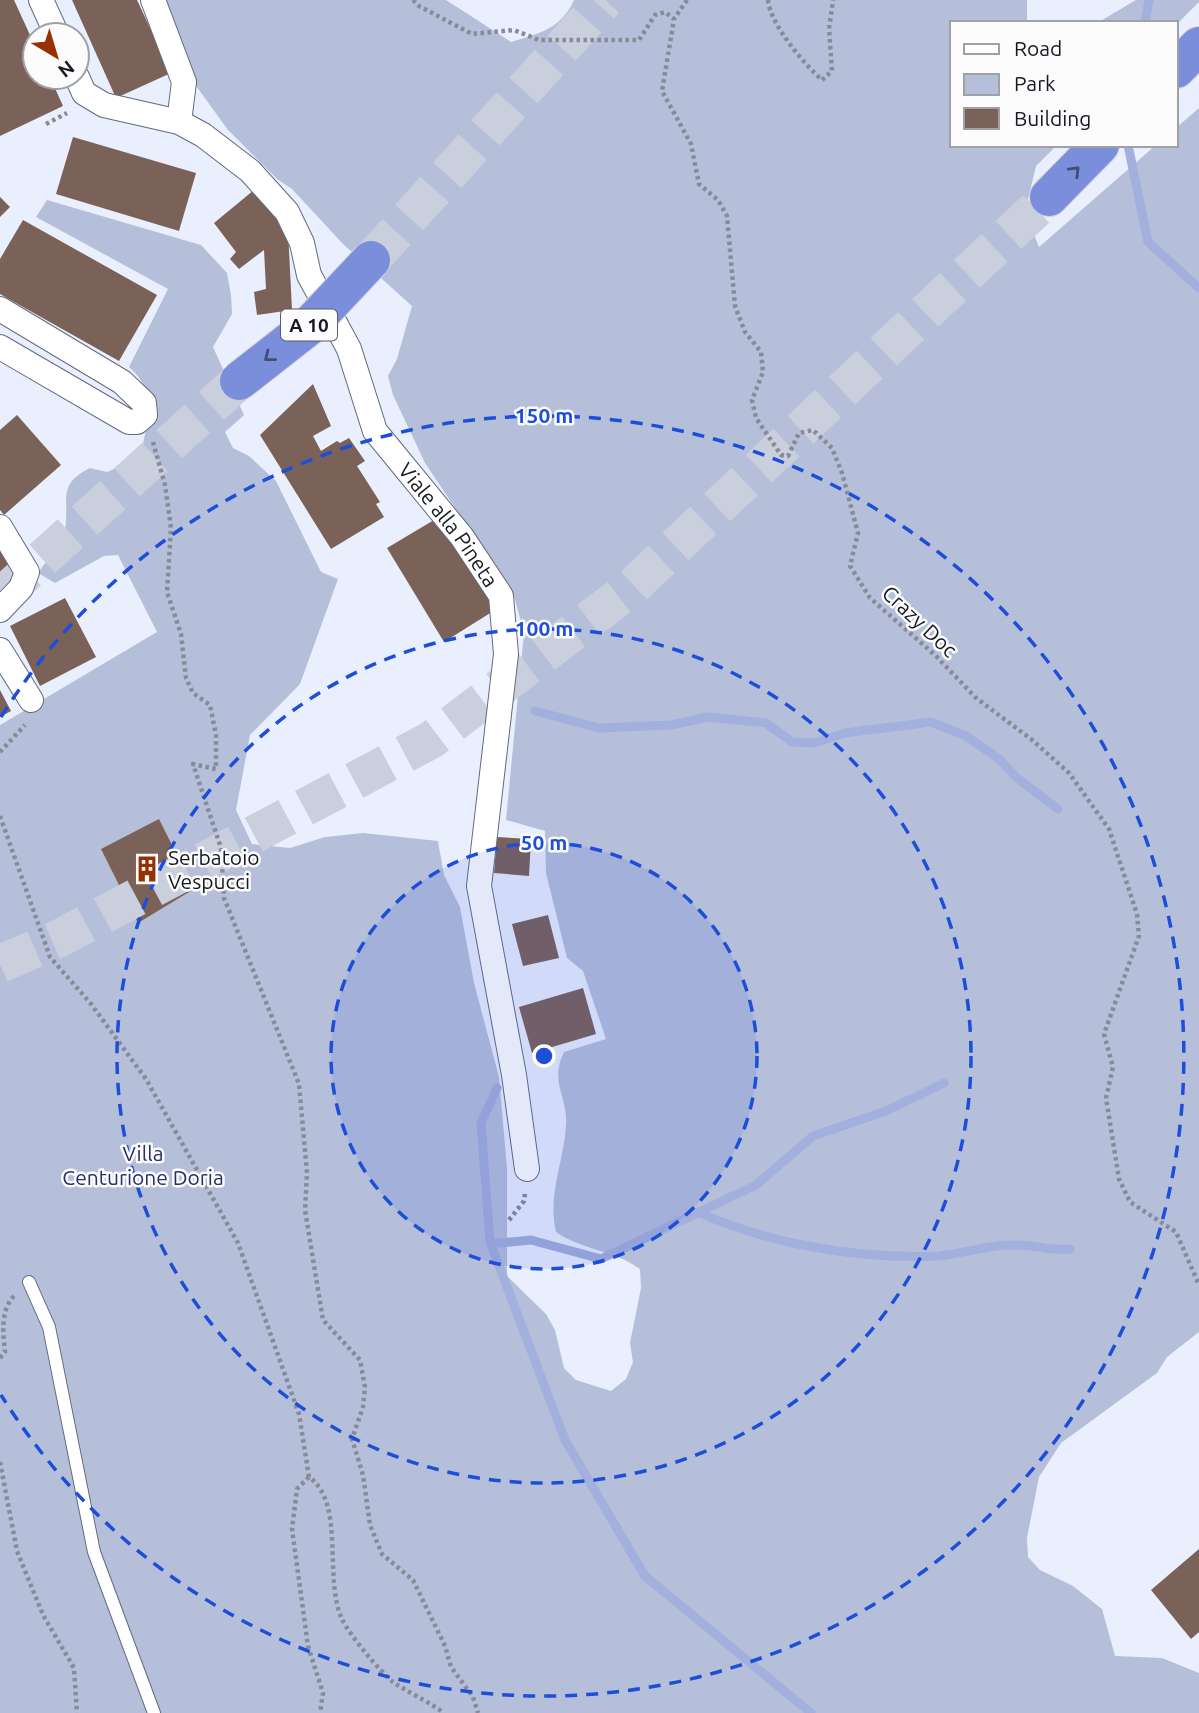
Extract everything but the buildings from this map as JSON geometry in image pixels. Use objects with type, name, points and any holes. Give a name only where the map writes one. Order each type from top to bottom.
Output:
[{"type":"highway","points":[[1178,67],[1199,46]]},
{"type":"highway","points":[[1049,197],[1098,147]]},
{"type":"highway","name":"A 10","points":[[239,381],[308,327],[371,260]]},
{"type":"street","points":[[41,0],[51,21]]},
{"type":"street","points":[[153,0],[184,82],[179,122]]},
{"type":"street","name":"Viale alla Pineta","points":[[83,91],[104,105],[179,122],[203,135],[250,171],[287,212],[302,243],[309,275],[349,349],[376,431],[462,537],[502,596],[506,654],[479,886],[514,1076],[527,1169]]},
{"type":"street","points":[[0,309],[122,382],[144,403],[145,415],[137,422],[122,419],[0,347]]},
{"type":"street","points":[[0,527],[27,572],[21,587],[0,610]]},
{"type":"street","points":[[0,650],[31,700]]},
{"type":"lane","points":[[29,1282],[49,1327],[94,1552],[154,1713]]},
{"type":"path","points":[[414,0],[419,6],[472,34],[514,30],[539,40],[639,40],[654,15],[665,12],[674,19]]},
{"type":"path","name":"Crazy Doc","points":[[687,0],[674,19],[662,91],[691,144],[699,184],[718,200],[727,216],[735,306],[745,332],[761,352],[762,372],[752,400],[756,418],[781,455],[788,456],[799,433],[813,430],[822,436],[832,448],[842,473],[858,533],[850,566],[870,598],[935,655],[976,698],[1031,738],[1069,773],[1109,829],[1137,915],[1139,936],[1104,1034],[1113,1068],[1106,1098],[1119,1179],[1130,1202],[1176,1232],[1199,1285]]},
{"type":"path","points":[[768,0],[804,65],[822,80],[832,71],[829,29],[833,0]]},
{"type":"path","points":[[137,422],[152,439],[165,485],[171,528],[167,593],[181,634],[186,678],[193,694],[210,705],[216,735],[216,769],[192,764],[221,848],[224,898],[299,1084],[307,1173],[305,1210],[323,1320],[360,1360],[365,1387],[363,1408],[352,1439],[363,1475],[370,1525],[382,1554],[413,1580],[445,1646],[452,1668],[473,1698],[478,1713]]},
{"type":"path","points":[[0,752],[25,726],[34,705],[31,700]]},
{"type":"path","points":[[0,816],[50,957],[91,1004],[146,1079],[238,1244],[299,1415],[309,1477],[321,1486],[332,1523],[331,1562],[342,1620],[391,1680],[444,1713]]},
{"type":"path","points":[[0,1357],[5,1352],[2,1320],[8,1300],[29,1282]]},
{"type":"path","points":[[0,1462],[17,1550],[43,1615],[74,1668],[77,1713]]},
{"type":"path","points":[[309,1477],[297,1489],[292,1528],[308,1646],[323,1693],[320,1713]]},
{"type":"green space","name":"Villa Centurione Doria","points":[[159,0],[446,0],[511,42],[540,33],[556,23],[569,10],[574,0],[1027,0],[1027,21],[950,21],[950,147],[1055,147],[1036,166],[1025,212],[1039,247],[1154,147],[1178,147],[1178,126],[1199,108],[1199,1332],[1167,1357],[1157,1373],[1061,1443],[1039,1477],[1027,1538],[1028,1557],[1040,1570],[1073,1586],[1102,1609],[1115,1656],[1162,1658],[1199,1673],[1199,1713],[0,1713],[0,725],[157,632],[118,555],[104,556],[55,583],[38,573],[57,547],[65,530],[67,494],[72,480],[90,468],[107,472],[141,457],[148,419],[148,398],[139,377],[129,367],[168,289],[36,217],[47,200],[201,245],[227,273],[232,314],[213,347],[244,415],[225,432],[233,448],[249,456],[276,481],[321,572],[338,579],[300,684],[250,735],[236,810],[252,844],[290,848],[325,837],[363,833],[438,841],[444,875],[460,907],[474,983],[499,1077],[507,1168],[507,1276],[546,1314],[555,1330],[564,1368],[576,1380],[611,1391],[626,1379],[633,1362],[630,1343],[641,1288],[640,1269],[556,1232],[553,1205],[566,1125],[558,1072],[560,1063],[564,1052],[606,1039],[583,971],[567,958],[546,873],[545,831],[506,820],[524,633],[514,596],[425,463],[393,395],[388,376],[397,359],[412,306],[343,244],[292,189],[277,179],[228,130],[186,72]]},
{"type":"green space","points":[[1136,0],[1199,0],[1178,23],[1100,21]]},
{"type":"waterway","points":[[1145,21],[1149,0]]},
{"type":"waterway","points":[[1128,147],[1148,242],[1199,288]]},
{"type":"waterway","points":[[535,711],[599,728],[671,725],[708,717],[766,723],[792,742],[813,743],[845,733],[931,722],[966,736],[998,758],[1017,778],[1058,809]]},
{"type":"waterway","points":[[491,1244],[531,1240],[601,1259],[756,1185],[813,1136],[886,1111],[944,1083]]},
{"type":"waterway","points":[[497,1088],[481,1123],[490,1242],[565,1440],[645,1576],[811,1713]]},
{"type":"waterway","points":[[698,1212],[755,1233],[846,1252],[938,1256],[1003,1245],[1070,1249]]},
{"type":"tunnel","points":[[371,260],[605,0]]},
{"type":"tunnel","points":[[0,964],[60,938],[431,740],[631,588],[1049,197]]},
{"type":"tunnel","points":[[0,597],[239,381]]},
{"type":"place","name":"Serbatoio Vespucci","points":[[147,869]]}]
